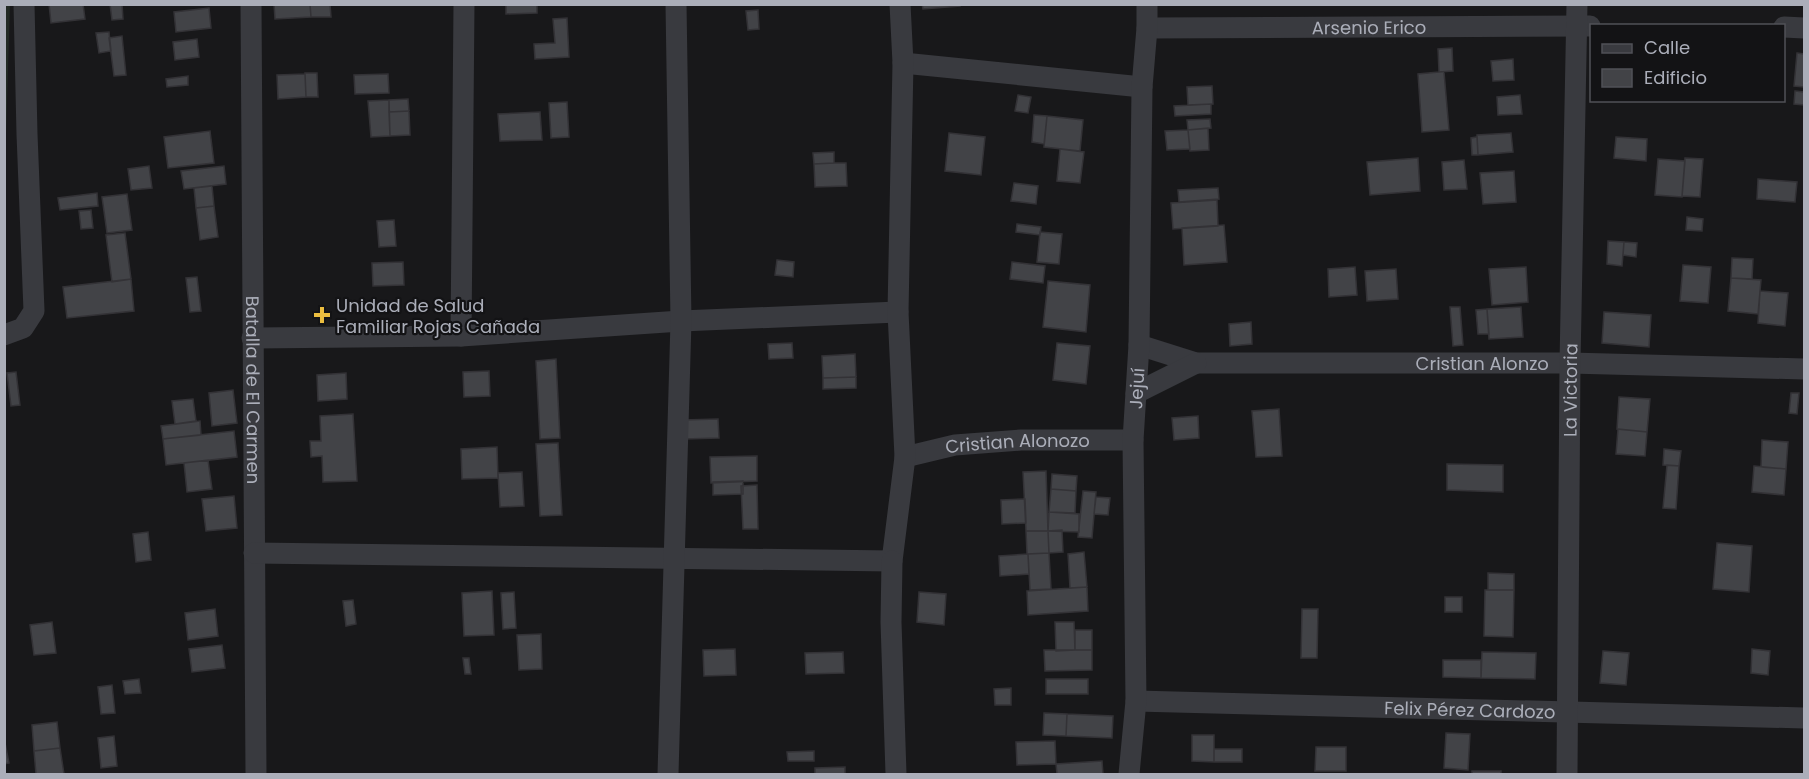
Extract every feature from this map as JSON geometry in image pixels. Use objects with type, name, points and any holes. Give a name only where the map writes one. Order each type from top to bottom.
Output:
[{"type":"street","points":[[4,334],[23,328],[34,311],[24,4]]},
{"type":"street","name":"Batalla de El Carmen","points":[[251,4],[256,774]]},
{"type":"street","points":[[461,336],[464,4]]},
{"type":"street","points":[[668,774],[681,321],[676,4]]},
{"type":"street","points":[[896,774],[891,622],[892,561],[905,456],[898,312],[903,63],[900,4]]},
{"type":"street","name":"Jejuí","points":[[1129,774],[1136,701],[1133,440],[1139,345],[1142,87],[1147,4]]},
{"type":"street","name":"La Victoria","points":[[1567,774],[1570,363],[1584,26],[1577,4]]},
{"type":"street","name":"Arsenio Erico","points":[[1147,28],[1584,26]]},
{"type":"street","points":[[1785,27],[1804,27]]},
{"type":"street","points":[[903,63],[1142,87]]},
{"type":"street","points":[[252,338],[461,336],[681,321],[898,312]]},
{"type":"street","name":"Cristian Alonzo","points":[[1139,345],[1196,363],[1570,363],[1804,369]]},
{"type":"street","name":"Cristian Alonzo","points":[[1136,393],[1196,363]]},
{"type":"street","name":"Cristian Alonozo","points":[[905,456],[955,445],[1021,441],[1133,440]]},
{"type":"street","points":[[254,553],[892,561]]},
{"type":"street","name":"Felix Pérez Cardozo","points":[[1136,701],[1804,718]]},
{"type":"shaded area","points":[[10,4],[5,169],[4,5]]},
{"type":"building","points":[[49,4],[83,4],[85,19],[51,23]]},
{"type":"building","points":[[110,4],[122,4],[123,19],[112,20]]},
{"type":"building","points":[[274,4],[310,4],[311,17],[275,19]]},
{"type":"building","points":[[310,4],[330,4],[331,17],[311,17]]},
{"type":"building","points":[[506,4],[537,4],[537,13],[506,14]]},
{"type":"building","points":[[922,4],[960,4],[960,6],[923,9]]},
{"type":"building","points":[[209,8],[211,28],[176,32],[174,12]]},
{"type":"building","points":[[758,10],[759,29],[748,30],[746,11]]},
{"type":"building","points":[[567,18],[569,57],[535,59],[534,44],[555,43],[553,19]]},
{"type":"building","points":[[109,32],[111,51],[99,53],[96,33]]},
{"type":"building","points":[[122,36],[126,75],[114,76],[109,38]]},
{"type":"building","points":[[197,39],[199,57],[175,60],[173,42]]},
{"type":"building","points":[[1452,48],[1453,71],[1439,72],[1438,49]]},
{"type":"building","points":[[1797,53],[1804,54],[1804,87],[1794,86]]},
{"type":"building","points":[[1513,59],[1514,80],[1493,81],[1491,61]]},
{"type":"building","points":[[1444,72],[1449,130],[1422,132],[1418,74]]},
{"type":"building","points":[[305,73],[317,73],[318,97],[306,97]]},
{"type":"building","points":[[305,74],[306,97],[278,99],[277,75]]},
{"type":"building","points":[[388,74],[389,93],[355,94],[354,75]]},
{"type":"building","points":[[188,76],[188,85],[167,87],[166,79]]},
{"type":"building","points":[[1212,86],[1213,104],[1188,105],[1187,87]]},
{"type":"building","points":[[1795,91],[1804,92],[1804,105],[1794,104]]},
{"type":"building","points":[[1018,95],[1031,97],[1028,113],[1015,111]]},
{"type":"building","points":[[1520,95],[1522,114],[1498,115],[1497,97]]},
{"type":"building","points":[[408,99],[409,111],[389,112],[389,100]]},
{"type":"building","points":[[389,100],[390,136],[371,137],[368,101]]},
{"type":"building","points":[[567,102],[569,137],[551,138],[549,103]]},
{"type":"building","points":[[1211,104],[1211,114],[1175,116],[1174,106]]},
{"type":"building","points":[[409,111],[410,135],[390,136],[389,112]]},
{"type":"building","points":[[540,112],[542,140],[500,141],[498,114]]},
{"type":"building","points":[[1034,115],[1047,116],[1044,144],[1032,142]]},
{"type":"building","points":[[1047,116],[1083,120],[1080,151],[1044,147]]},
{"type":"building","points":[[1210,119],[1211,128],[1188,130],[1187,120]]},
{"type":"building","points":[[1208,128],[1209,150],[1190,151],[1188,130]]},
{"type":"building","points":[[1188,130],[1190,149],[1167,150],[1165,131]]},
{"type":"building","points":[[210,131],[214,163],[168,168],[164,137]]},
{"type":"building","points":[[949,133],[985,137],[981,175],[945,171]]},
{"type":"building","points":[[1511,133],[1513,152],[1478,155],[1477,135]]},
{"type":"building","points":[[1477,137],[1478,155],[1472,155],[1471,138]]},
{"type":"building","points":[[1616,137],[1647,139],[1646,161],[1614,158]]},
{"type":"building","points":[[1060,149],[1084,152],[1080,183],[1057,181]]},
{"type":"building","points":[[834,152],[834,163],[814,164],[813,153]]},
{"type":"building","points":[[1418,158],[1420,191],[1370,195],[1367,162]]},
{"type":"building","points":[[1685,158],[1703,159],[1700,197],[1682,196]]},
{"type":"building","points":[[1658,159],[1685,161],[1682,197],[1655,195]]},
{"type":"building","points":[[1464,160],[1467,189],[1444,190],[1442,162]]},
{"type":"building","points":[[846,163],[847,186],[815,187],[814,164]]},
{"type":"building","points":[[149,166],[152,188],[131,190],[128,169]]},
{"type":"building","points":[[224,166],[226,184],[184,189],[181,171]]},
{"type":"building","points":[[1514,171],[1516,202],[1483,204],[1480,173]]},
{"type":"building","points":[[1758,179],[1797,182],[1795,202],[1757,199]]},
{"type":"building","points":[[1014,183],[1038,186],[1036,204],[1011,201]]},
{"type":"building","points":[[212,186],[214,206],[196,208],[194,188]]},
{"type":"building","points":[[1218,188],[1219,199],[1179,202],[1178,190]]},
{"type":"building","points":[[97,193],[98,206],[60,210],[58,198]]},
{"type":"building","points":[[127,194],[132,230],[107,233],[102,197]]},
{"type":"building","points":[[1217,200],[1218,226],[1173,229],[1171,203]]},
{"type":"building","points":[[214,206],[218,237],[200,240],[196,208]]},
{"type":"building","points":[[91,210],[93,228],[81,229],[79,211]]},
{"type":"building","points":[[1687,217],[1703,219],[1702,231],[1686,230]]},
{"type":"building","points":[[394,220],[396,246],[379,247],[377,221]]},
{"type":"building","points":[[1017,224],[1041,227],[1040,235],[1016,232]]},
{"type":"building","points":[[1224,225],[1227,262],[1184,265],[1182,228]]},
{"type":"building","points":[[1040,232],[1062,234],[1059,264],[1037,262]]},
{"type":"building","points":[[125,233],[131,279],[112,282],[106,235]]},
{"type":"building","points":[[1608,241],[1624,242],[1622,266],[1607,264]]},
{"type":"building","points":[[1624,242],[1637,243],[1636,257],[1623,255]]},
{"type":"building","points":[[1732,258],[1753,259],[1752,279],[1731,278]]},
{"type":"building","points":[[777,260],[794,262],[793,277],[775,275]]},
{"type":"building","points":[[403,262],[404,285],[373,286],[372,263]]},
{"type":"building","points":[[1012,262],[1045,266],[1043,283],[1010,279]]},
{"type":"building","points":[[1683,265],[1711,267],[1708,303],[1680,301]]},
{"type":"building","points":[[1355,267],[1357,295],[1329,297],[1328,269]]},
{"type":"building","points":[[1526,267],[1528,302],[1492,305],[1489,269]]},
{"type":"building","points":[[1396,269],[1398,299],[1367,301],[1365,271]]},
{"type":"building","points":[[197,277],[201,311],[190,312],[186,278]]},
{"type":"building","points":[[1731,278],[1761,280],[1758,314],[1728,311]]},
{"type":"building","points":[[131,279],[134,311],[67,318],[63,287]]},
{"type":"building","points":[[1048,281],[1090,285],[1086,332],[1043,327]]},
{"type":"building","points":[[1760,291],[1788,293],[1785,326],[1758,323]]},
{"type":"building","points":[[1450,307],[1460,307],[1463,345],[1453,346]]},
{"type":"building","points":[[1521,307],[1523,337],[1489,339],[1487,309]]},
{"type":"building","points":[[1487,309],[1489,334],[1478,334],[1476,310]]},
{"type":"building","points":[[1604,312],[1651,315],[1649,347],[1602,343]]},
{"type":"building","points":[[1251,322],[1252,344],[1230,346],[1229,324]]},
{"type":"building","points":[[792,343],[793,358],[769,359],[768,344]]},
{"type":"building","points":[[1057,343],[1090,346],[1086,384],[1053,380]]},
{"type":"building","points":[[855,354],[856,377],[823,378],[822,356]]},
{"type":"building","points":[[556,359],[560,438],[540,439],[536,361]]},
{"type":"building","points":[[489,371],[490,396],[464,397],[463,372]]},
{"type":"building","points":[[16,372],[20,405],[11,406],[7,373]]},
{"type":"building","points":[[346,373],[347,399],[318,401],[317,375]]},
{"type":"building","points":[[856,377],[856,388],[823,389],[823,378]]},
{"type":"building","points":[[233,390],[237,423],[212,426],[209,393]]},
{"type":"building","points":[[1791,393],[1799,393],[1797,414],[1789,413]]},
{"type":"building","points":[[1619,397],[1650,399],[1647,432],[1617,429]]},
{"type":"building","points":[[193,399],[196,421],[175,424],[172,401]]},
{"type":"building","points":[[1279,409],[1282,456],[1256,457],[1252,411]]},
{"type":"building","points":[[353,414],[357,481],[323,482],[322,456],[311,457],[310,441],[321,441],[320,416]]},
{"type":"building","points":[[1198,416],[1199,438],[1174,440],[1172,418]]},
{"type":"building","points":[[718,419],[719,438],[684,439],[683,420]]},
{"type":"building","points":[[200,421],[201,435],[163,439],[161,426]]},
{"type":"building","points":[[1618,429],[1647,432],[1645,456],[1616,454]]},
{"type":"building","points":[[234,431],[237,457],[166,465],[163,439]]},
{"type":"building","points":[[1762,440],[1788,442],[1786,469],[1761,467]]},
{"type":"building","points":[[558,443],[562,515],[540,516],[536,444]]},
{"type":"building","points":[[497,447],[498,478],[462,479],[461,449]]},
{"type":"building","points":[[1664,449],[1681,451],[1679,466],[1663,465]]},
{"type":"building","points":[[757,456],[757,481],[711,483],[710,457]]},
{"type":"building","points":[[208,460],[212,489],[187,492],[184,463]]},
{"type":"building","points":[[1447,464],[1503,465],[1503,492],[1447,490]]},
{"type":"building","points":[[1667,465],[1679,466],[1676,509],[1663,508]]},
{"type":"building","points":[[1754,466],[1786,469],[1784,495],[1752,492]]},
{"type":"building","points":[[1046,471],[1048,531],[1026,531],[1023,472]]},
{"type":"building","points":[[522,472],[524,506],[500,507],[498,473]]},
{"type":"building","points":[[1052,474],[1077,476],[1076,491],[1051,489]]},
{"type":"building","points":[[743,481],[743,494],[713,495],[713,482]]},
{"type":"building","points":[[757,485],[758,529],[743,529],[741,486]]},
{"type":"building","points":[[1051,489],[1076,491],[1075,513],[1049,512]]},
{"type":"building","points":[[1083,491],[1096,492],[1092,538],[1078,537]]},
{"type":"building","points":[[234,496],[237,528],[206,531],[202,499]]},
{"type":"building","points":[[1096,497],[1110,498],[1108,515],[1094,514]]},
{"type":"building","points":[[1025,499],[1026,523],[1002,524],[1001,500]]},
{"type":"building","points":[[1049,512],[1079,514],[1079,532],[1048,531]]},
{"type":"building","points":[[1062,530],[1063,552],[1049,553],[1048,531]]},
{"type":"building","points":[[1026,531],[1048,531],[1049,553],[1027,554]]},
{"type":"building","points":[[148,532],[151,560],[136,562],[133,534]]},
{"type":"building","points":[[1717,543],[1752,546],[1749,592],[1713,589]]},
{"type":"building","points":[[1084,552],[1087,587],[1070,588],[1068,554]]},
{"type":"building","points":[[1049,553],[1051,589],[1030,590],[1028,554]]},
{"type":"building","points":[[1028,554],[1029,574],[1000,576],[999,556]]},
{"type":"building","points":[[1488,573],[1514,574],[1514,590],[1488,590]]},
{"type":"building","points":[[1087,587],[1088,611],[1028,615],[1027,591]]},
{"type":"building","points":[[1485,590],[1514,590],[1513,637],[1484,636]]},
{"type":"building","points":[[492,591],[494,635],[464,636],[462,593]]},
{"type":"building","points":[[514,592],[516,628],[503,629],[501,593]]},
{"type":"building","points":[[919,592],[946,594],[944,625],[917,622]]},
{"type":"building","points":[[1445,597],[1462,597],[1462,612],[1445,612]]},
{"type":"building","points":[[353,600],[356,624],[346,626],[343,601]]},
{"type":"building","points":[[215,609],[218,636],[188,640],[185,613]]},
{"type":"building","points":[[1302,609],[1318,609],[1317,658],[1301,658]]},
{"type":"building","points":[[52,622],[56,653],[34,655],[30,625]]},
{"type":"building","points":[[1055,622],[1074,622],[1075,650],[1056,651]]},
{"type":"building","points":[[1075,630],[1092,630],[1092,650],[1075,650]]},
{"type":"building","points":[[541,634],[542,669],[519,670],[517,635]]},
{"type":"building","points":[[222,645],[225,668],[192,672],[189,649]]},
{"type":"building","points":[[735,649],[736,675],[704,676],[703,650]]},
{"type":"building","points":[[1752,649],[1770,651],[1768,675],[1751,673]]},
{"type":"building","points":[[1044,650],[1092,650],[1092,670],[1045,671]]},
{"type":"building","points":[[1603,651],[1629,653],[1626,685],[1600,683]]},
{"type":"building","points":[[843,652],[844,673],[806,674],[805,653]]},
{"type":"building","points":[[1482,652],[1536,653],[1535,679],[1481,678]]},
{"type":"building","points":[[463,658],[469,658],[471,674],[465,674]]},
{"type":"building","points":[[1443,660],[1481,660],[1481,678],[1443,677]]},
{"type":"building","points":[[139,679],[141,693],[125,694],[123,681]]},
{"type":"building","points":[[1046,679],[1088,679],[1088,694],[1046,694]]},
{"type":"building","points":[[112,685],[115,713],[101,714],[98,687]]},
{"type":"building","points":[[1011,688],[1011,705],[995,705],[994,689]]},
{"type":"building","points":[[1044,713],[1067,714],[1066,736],[1043,735]]},
{"type":"building","points":[[1067,714],[1113,716],[1112,738],[1066,736]]},
{"type":"building","points":[[57,722],[60,748],[34,751],[32,725]]},
{"type":"building","points":[[1446,733],[1470,734],[1468,770],[1444,768]]},
{"type":"building","points":[[1192,735],[1214,735],[1214,762],[1192,761]]},
{"type":"building","points":[[114,736],[117,766],[101,768],[98,738]]},
{"type":"building","points":[[4,738],[9,763],[4,764]]},
{"type":"building","points":[[1055,741],[1056,764],[1017,765],[1016,742]]},
{"type":"building","points":[[1316,747],[1346,747],[1346,771],[1315,771]]},
{"type":"building","points":[[60,748],[64,774],[36,774],[34,751]]},
{"type":"building","points":[[1214,749],[1242,749],[1242,762],[1214,762]]},
{"type":"building","points":[[814,751],[814,761],[788,761],[787,752]]},
{"type":"building","points":[[1102,761],[1103,774],[1057,774],[1056,764]]},
{"type":"building","points":[[845,767],[845,774],[815,774],[815,768]]},
{"type":"building","points":[[1472,771],[1501,771],[1501,774],[1472,774]]},
{"type":"place","name":"Unidad de Salud Familiar Rojas Cañada","points":[[322,315]]}]
